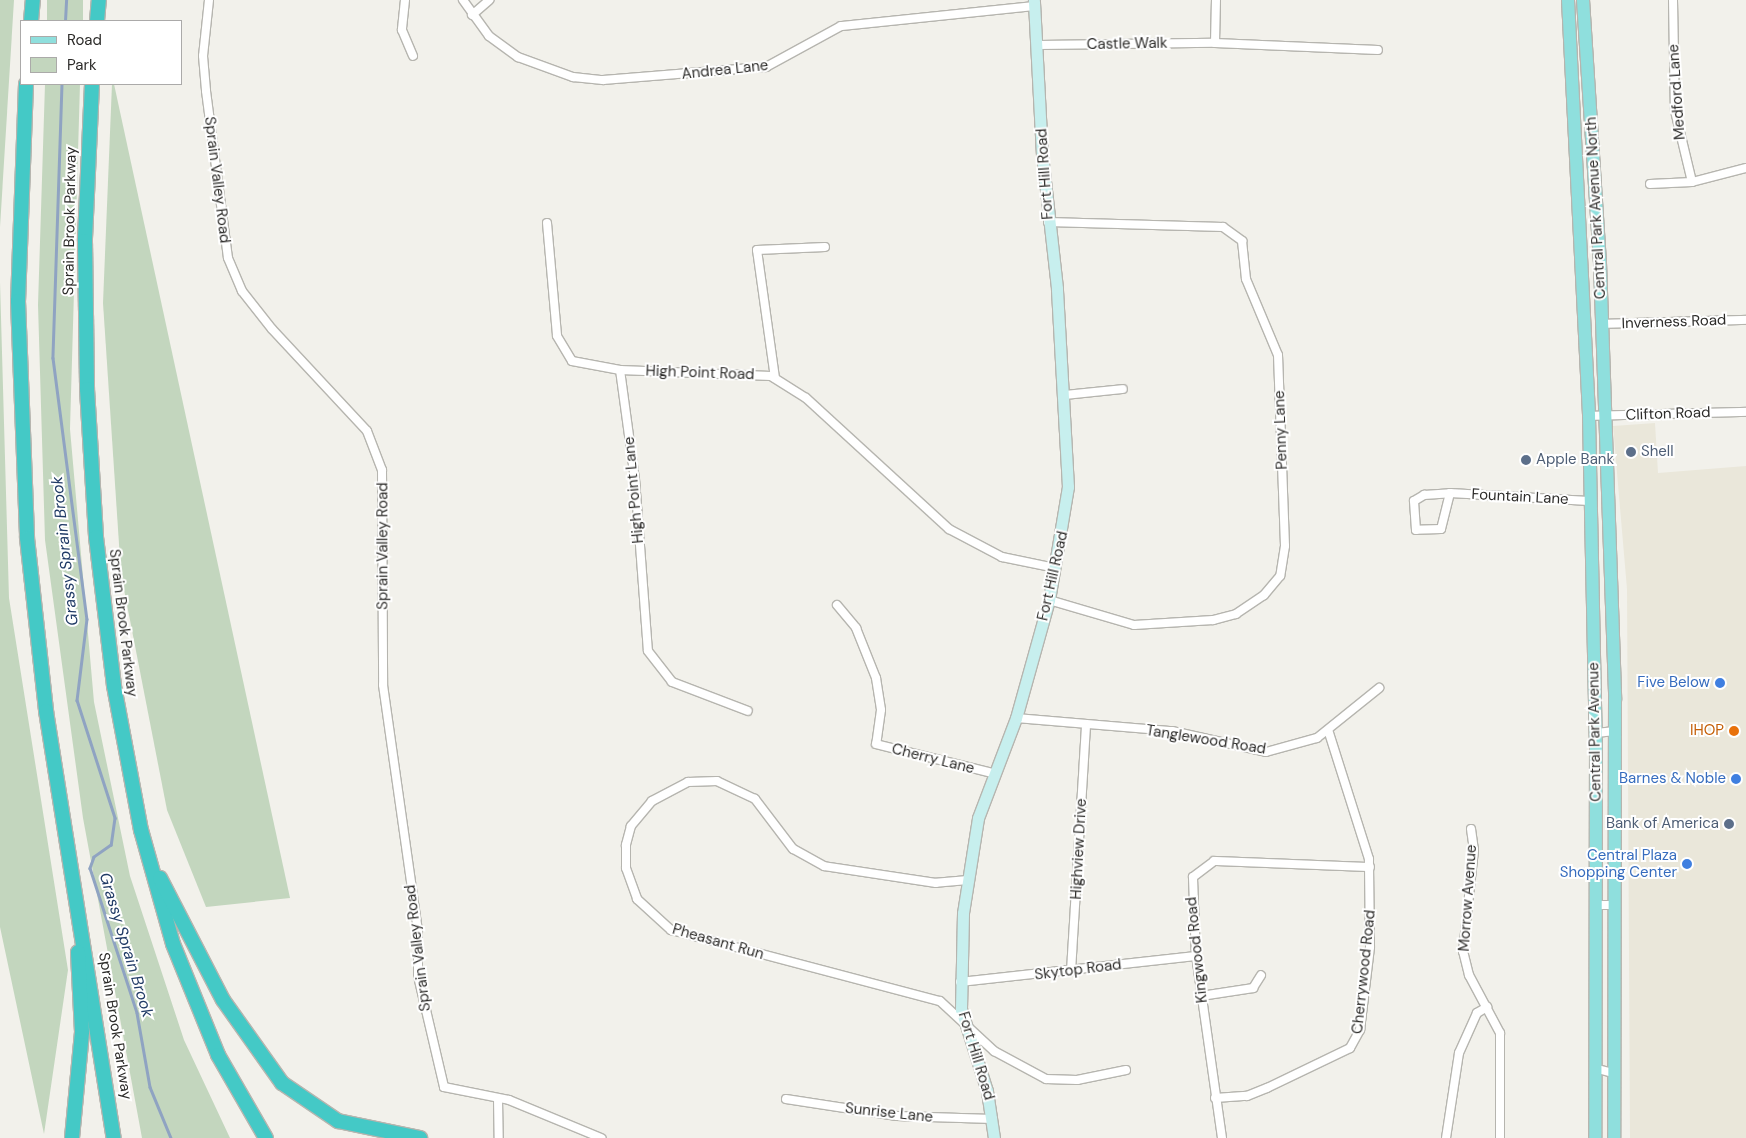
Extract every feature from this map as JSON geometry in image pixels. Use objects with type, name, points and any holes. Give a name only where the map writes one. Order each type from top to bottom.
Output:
[{"type":"highway","points":[[31,20],[33,0]]},
{"type":"highway","points":[[97,20],[99,0]]},
{"type":"highway","name":"Sprain Brook Parkway","points":[[26,85],[18,271],[23,479],[39,656],[114,1138]]},
{"type":"highway","name":"Sprain Brook Parkway","points":[[92,85],[85,300],[92,498],[114,686],[146,847],[194,1000],[218,1055],[266,1138]]},
{"type":"highway","points":[[146,847],[214,985],[282,1084],[338,1121],[420,1138]]},
{"type":"highway","points":[[70,857],[83,1010],[72,1138]]},
{"type":"main road","name":"Central Park Avenue","points":[[1568,0],[1589,416],[1589,501],[1596,733],[1595,1138]]},
{"type":"main road","name":"Central Park Avenue North","points":[[1583,0],[1602,324],[1604,417]]},
{"type":"main road","name":"Central Park Avenue","points":[[1604,417],[1615,731],[1614,1138]]},
{"type":"street","name":"Sprain Valley Road","points":[[209,0],[205,82],[228,258],[242,290],[272,329],[367,431],[382,470],[383,685],[418,932],[418,976],[431,1042],[444,1087],[498,1099]]},
{"type":"street","points":[[405,0],[402,30],[413,56]]},
{"type":"street","name":"Andrea Lane","points":[[463,0],[489,36],[518,57],[573,77],[603,80],[766,67],[841,26],[1035,3]]},
{"type":"street","points":[[472,15],[489,0]]},
{"type":"street","points":[[1215,43],[1216,0]]},
{"type":"street","name":"Medford Lane","points":[[1673,0],[1675,111],[1692,182]]},
{"type":"street","name":"Fort Hill Road","points":[[994,1138],[993,1119],[963,1019],[960,982],[968,880],[978,818],[992,773],[1016,718],[1049,600],[1068,487],[1064,395],[1048,222],[1039,45],[1035,3]]},
{"type":"street","name":"Castle Walk","points":[[1039,45],[1215,43],[1378,50]]},
{"type":"street","points":[[1650,184],[1692,182],[1746,168]]},
{"type":"street","name":"Penny Lane","points":[[1048,222],[1223,228],[1242,241],[1246,279],[1278,355],[1285,546],[1280,576],[1264,595],[1236,614],[1214,620],[1134,625],[1049,600]]},
{"type":"street","name":"High Point Road","points":[[547,223],[555,321],[562,347],[572,361],[620,370],[748,373],[775,378],[806,398],[956,533],[1002,557],[1055,568]]},
{"type":"street","points":[[775,378],[757,250],[825,247]]},
{"type":"street","name":"Inverness Road","points":[[1602,324],[1746,320]]},
{"type":"street","name":"High Point Lane","points":[[620,370],[635,478],[648,651],[661,672],[691,692],[748,711]]},
{"type":"street","points":[[1064,395],[1123,389]]},
{"type":"street","name":"Clifton Road","points":[[1589,416],[1746,412]]},
{"type":"street","name":"Fountain Lane","points":[[1450,493],[1441,529],[1416,530],[1414,501],[1424,495],[1450,493],[1589,501]]},
{"type":"street","name":"Cherry Lane","points":[[837,605],[856,628],[876,678],[881,710],[876,744],[992,773]]},
{"type":"street","name":"Tanglewood Road","points":[[1016,718],[1086,727],[1172,731],[1266,752],[1298,745],[1328,730],[1379,688]]},
{"type":"street","name":"Highview Drive","points":[[1071,971],[1086,727]]},
{"type":"street","name":"Cherrywood Road","points":[[1215,1098],[1247,1096],[1267,1088],[1350,1048],[1357,1040],[1370,947],[1370,867],[1364,835],[1328,730]]},
{"type":"street","points":[[1596,733],[1615,731]]},
{"type":"street","name":"Pheasant Run","points":[[968,880],[936,884],[824,866],[793,849],[755,799],[717,781],[688,782],[652,801],[631,826],[626,845],[626,868],[638,899],[671,930],[940,1001],[963,1019],[994,1052],[1046,1079],[1077,1080],[1126,1070]]},
{"type":"street","name":"Morrow Avenue","points":[[1471,829],[1474,850],[1463,951],[1469,975],[1487,1007],[1500,1040],[1500,1138]]},
{"type":"street","name":"Kingwood Road","points":[[1222,1138],[1201,996],[1190,885],[1206,864],[1370,867]]},
{"type":"street","points":[[1595,905],[1615,905]]},
{"type":"street","name":"Skytop Road","points":[[960,982],[1196,956]]},
{"type":"street","points":[[1201,996],[1253,988],[1261,975]]},
{"type":"street","points":[[1446,1138],[1459,1053],[1477,1013],[1487,1007]]},
{"type":"street","points":[[1594,1068],[1614,1073]]},
{"type":"street","points":[[498,1138],[498,1099],[601,1138]]},
{"type":"street","name":"Sunrise Lane","points":[[786,1100],[897,1116],[993,1119]]},
{"type":"shaded area","name":"Central Plaza Shopping Center","points":[[1655,423],[1658,473],[1746,466],[1746,1138],[1630,1138],[1627,589],[1613,426]]},
{"type":"green space","points":[[0,0],[14,0],[0,227]]},
{"type":"green space","points":[[47,0],[83,0],[83,20],[47,20]]},
{"type":"green space","points":[[45,85],[80,85],[70,429],[94,702],[130,876],[184,1040],[230,1138],[142,1138],[83,818],[45,540],[38,305]]},
{"type":"green space","points":[[112,85],[114,85],[290,898],[206,907],[167,810],[121,574],[103,303]]},
{"type":"green space","points":[[0,282],[9,598],[68,970],[44,1134],[0,927]]},
{"type":"waterway","name":"Grassy Sprain Brook","points":[[65,20],[66,0]]},
{"type":"waterway","name":"Grassy Sprain Brook","points":[[62,85],[53,358],[87,619],[77,700],[115,818],[111,845],[94,857],[90,868],[137,1013],[150,1087],[171,1138]]},
{"type":"place","name":"Shell","points":[[1631,452]]},
{"type":"place","name":"Apple Bank","points":[[1526,460]]},
{"type":"place","name":"Five Below","points":[[1720,683]]},
{"type":"place","name":"IHOP","points":[[1734,731]]},
{"type":"place","name":"Barnes & Noble","points":[[1736,779]]},
{"type":"place","name":"Bank of America","points":[[1729,824]]},
{"type":"place","name":"Central Plaza Shopping Center","points":[[1687,864]]}]
